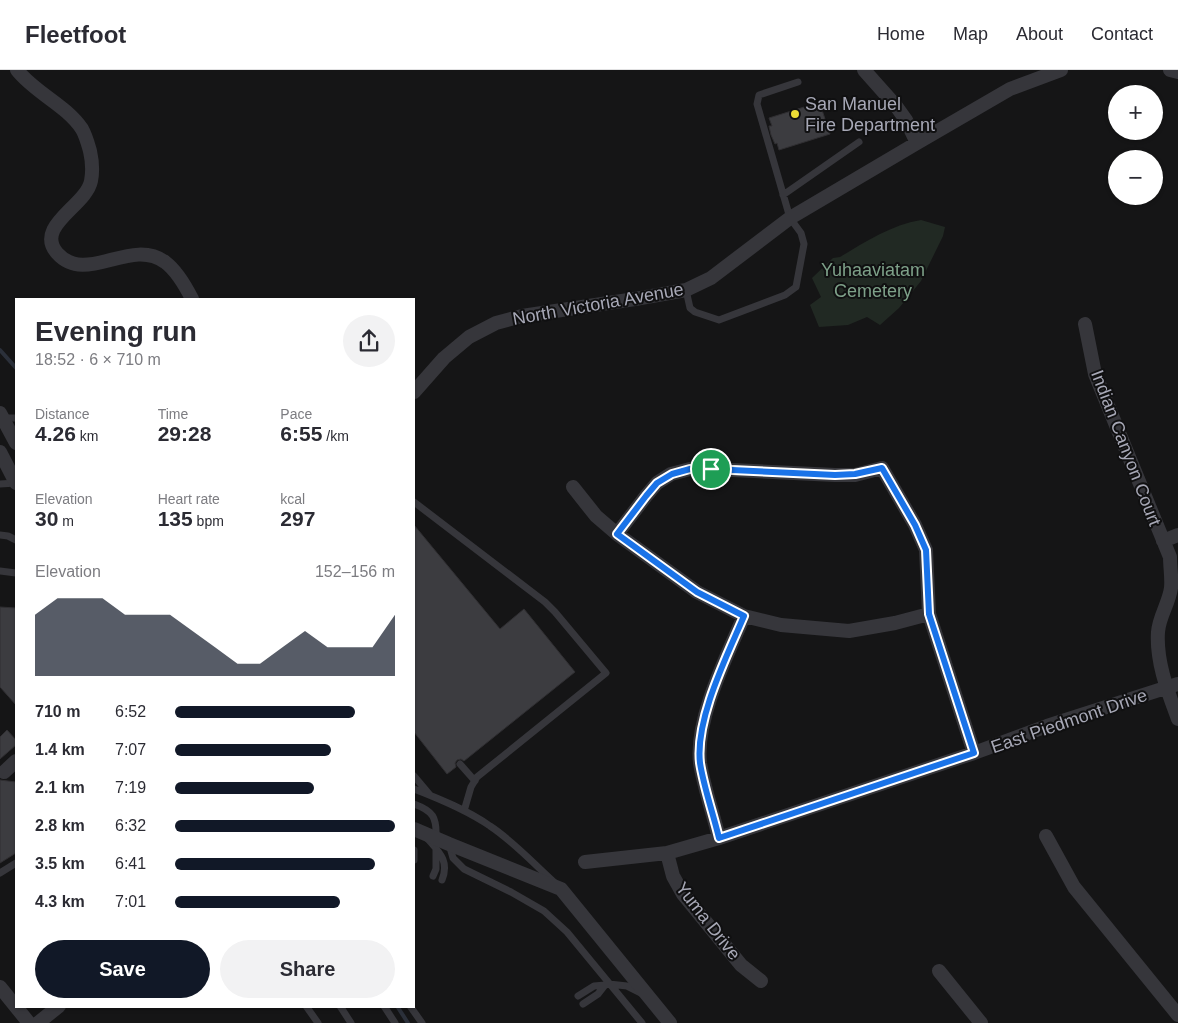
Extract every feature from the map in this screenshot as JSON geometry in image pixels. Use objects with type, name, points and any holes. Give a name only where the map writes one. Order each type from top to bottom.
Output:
[{"type":"street","points":[[17,70],[83,130],[91,156],[91,182],[87,192],[54,227],[51,235],[56,251],[68,262],[79,265],[133,254],[156,257],[166,263],[178,275],[191,298]]},
{"type":"street","points":[[864,70],[896,106],[906,120],[917,142]]},
{"type":"street","name":"North Victoria Avenue","points":[[415,391],[444,358],[469,337],[496,323],[522,316],[686,290],[711,278],[790,218],[917,142],[1010,89],[1061,70]]},
{"type":"street","points":[[1170,70],[1178,72]]},
{"type":"street","name":"Indian Canyon Court","points":[[1085,324],[1095,374],[1170,557],[1171,589],[1162,612],[1158,631],[1158,651],[1172,686],[1178,719]]},
{"type":"street","points":[[5,417],[11,435]]},
{"type":"street","points":[[0,452],[15,481]]},
{"type":"street","points":[[617,534],[657,483],[672,474],[690,469],[835,475],[855,474],[882,468],[915,525],[926,550],[929,614],[974,753]]},
{"type":"street","points":[[573,487],[596,516],[617,534],[697,592],[744,616],[781,624],[849,630],[895,623],[929,614]]},
{"type":"street","points":[[1163,541],[1178,535]]},
{"type":"street","points":[[719,838],[700,762],[700,741],[716,684],[744,616]]},
{"type":"street","name":"East Piedmont Drive","points":[[585,862],[667,853],[719,838],[974,753],[1047,726],[1172,686]]},
{"type":"street","points":[[4,772],[15,762]]},
{"type":"street","points":[[417,830],[440,844],[561,889],[670,1023]]},
{"type":"street","points":[[1046,836],[1074,887],[1178,1015]]},
{"type":"street","name":"Yuma Drive","points":[[667,853],[673,876],[683,894],[741,965],[761,981]]},
{"type":"street","points":[[940,970],[981,1023]]},
{"type":"street","points":[[0,987],[15,1006]]},
{"type":"street","points":[[16,1008],[28,1023]]},
{"type":"street","points":[[38,1023],[56,1008]]},
{"type":"lane","points":[[686,290],[690,308],[695,312],[719,320],[785,295],[796,287],[804,244],[801,234],[790,218],[776,164],[757,104],[759,95],[798,82]]},
{"type":"lane","points":[[783,195],[859,142]]},
{"type":"lane","points":[[0,484],[15,483]]},
{"type":"lane","points":[[415,503],[545,602],[606,673],[477,777],[471,787],[464,810]]},
{"type":"lane","points":[[0,535],[15,540]]},
{"type":"lane","points":[[0,571],[15,574]]},
{"type":"lane","points":[[460,764],[475,781]]},
{"type":"lane","points":[[415,777],[430,795]]},
{"type":"lane","points":[[415,789],[464,810],[490,826],[509,840],[561,889]]},
{"type":"lane","points":[[415,804],[430,812],[435,818],[445,862],[445,872],[442,880]]},
{"type":"lane","points":[[433,876],[440,844]]},
{"type":"lane","points":[[440,844],[464,869],[544,911],[566,932],[607,984],[642,1023]]},
{"type":"lane","points":[[0,873],[15,864]]},
{"type":"lane","points":[[583,1004],[598,994],[607,984]]},
{"type":"lane","points":[[578,996],[594,986],[607,984],[627,986],[648,996]]},
{"type":"lane","points":[[307,1008],[318,1023]]},
{"type":"lane","points":[[341,1008],[351,1023]]},
{"type":"lane","points":[[341,1008],[355,1023]]},
{"type":"lane","points":[[385,1008],[395,1023]]},
{"type":"lane","points":[[411,1008],[422,1023]]},
{"type":"green space","name":"Yuhaaviatam Cemetery","points":[[921,220],[945,227],[943,236],[921,281],[899,308],[880,325],[867,317],[848,325],[819,327],[810,305],[821,297],[812,278],[833,258],[840,257],[889,230]]},
{"type":"building","points":[[817,103],[820,110],[822,110],[830,134],[779,150],[777,143],[775,144],[771,135],[769,126],[772,126],[769,118]]},
{"type":"building","points":[[415,526],[500,629],[524,609],[575,672],[464,761],[461,759],[457,760],[455,763],[456,767],[447,774],[415,733]]},
{"type":"building","points":[[0,607],[15,608],[15,704],[0,687]]},
{"type":"building","points":[[7,730],[15,739],[15,746],[0,759],[0,737]]},
{"type":"building","points":[[0,780],[15,782],[15,854],[0,863]]},
{"type":"waterway","points":[[0,350],[15,367]]},
{"type":"waterway","points":[[398,1008],[408,1023]]},
{"type":"place","name":"San Manuel Fire Department","points":[[795,114]]},
{"type":"route","points":[[882,468],[915,525],[926,550],[929,614],[974,753],[719,838],[700,762],[700,741],[716,684],[744,616],[697,592],[617,534],[657,483],[672,474],[690,469],[711,469],[835,475],[855,474],[882,468]]}]
